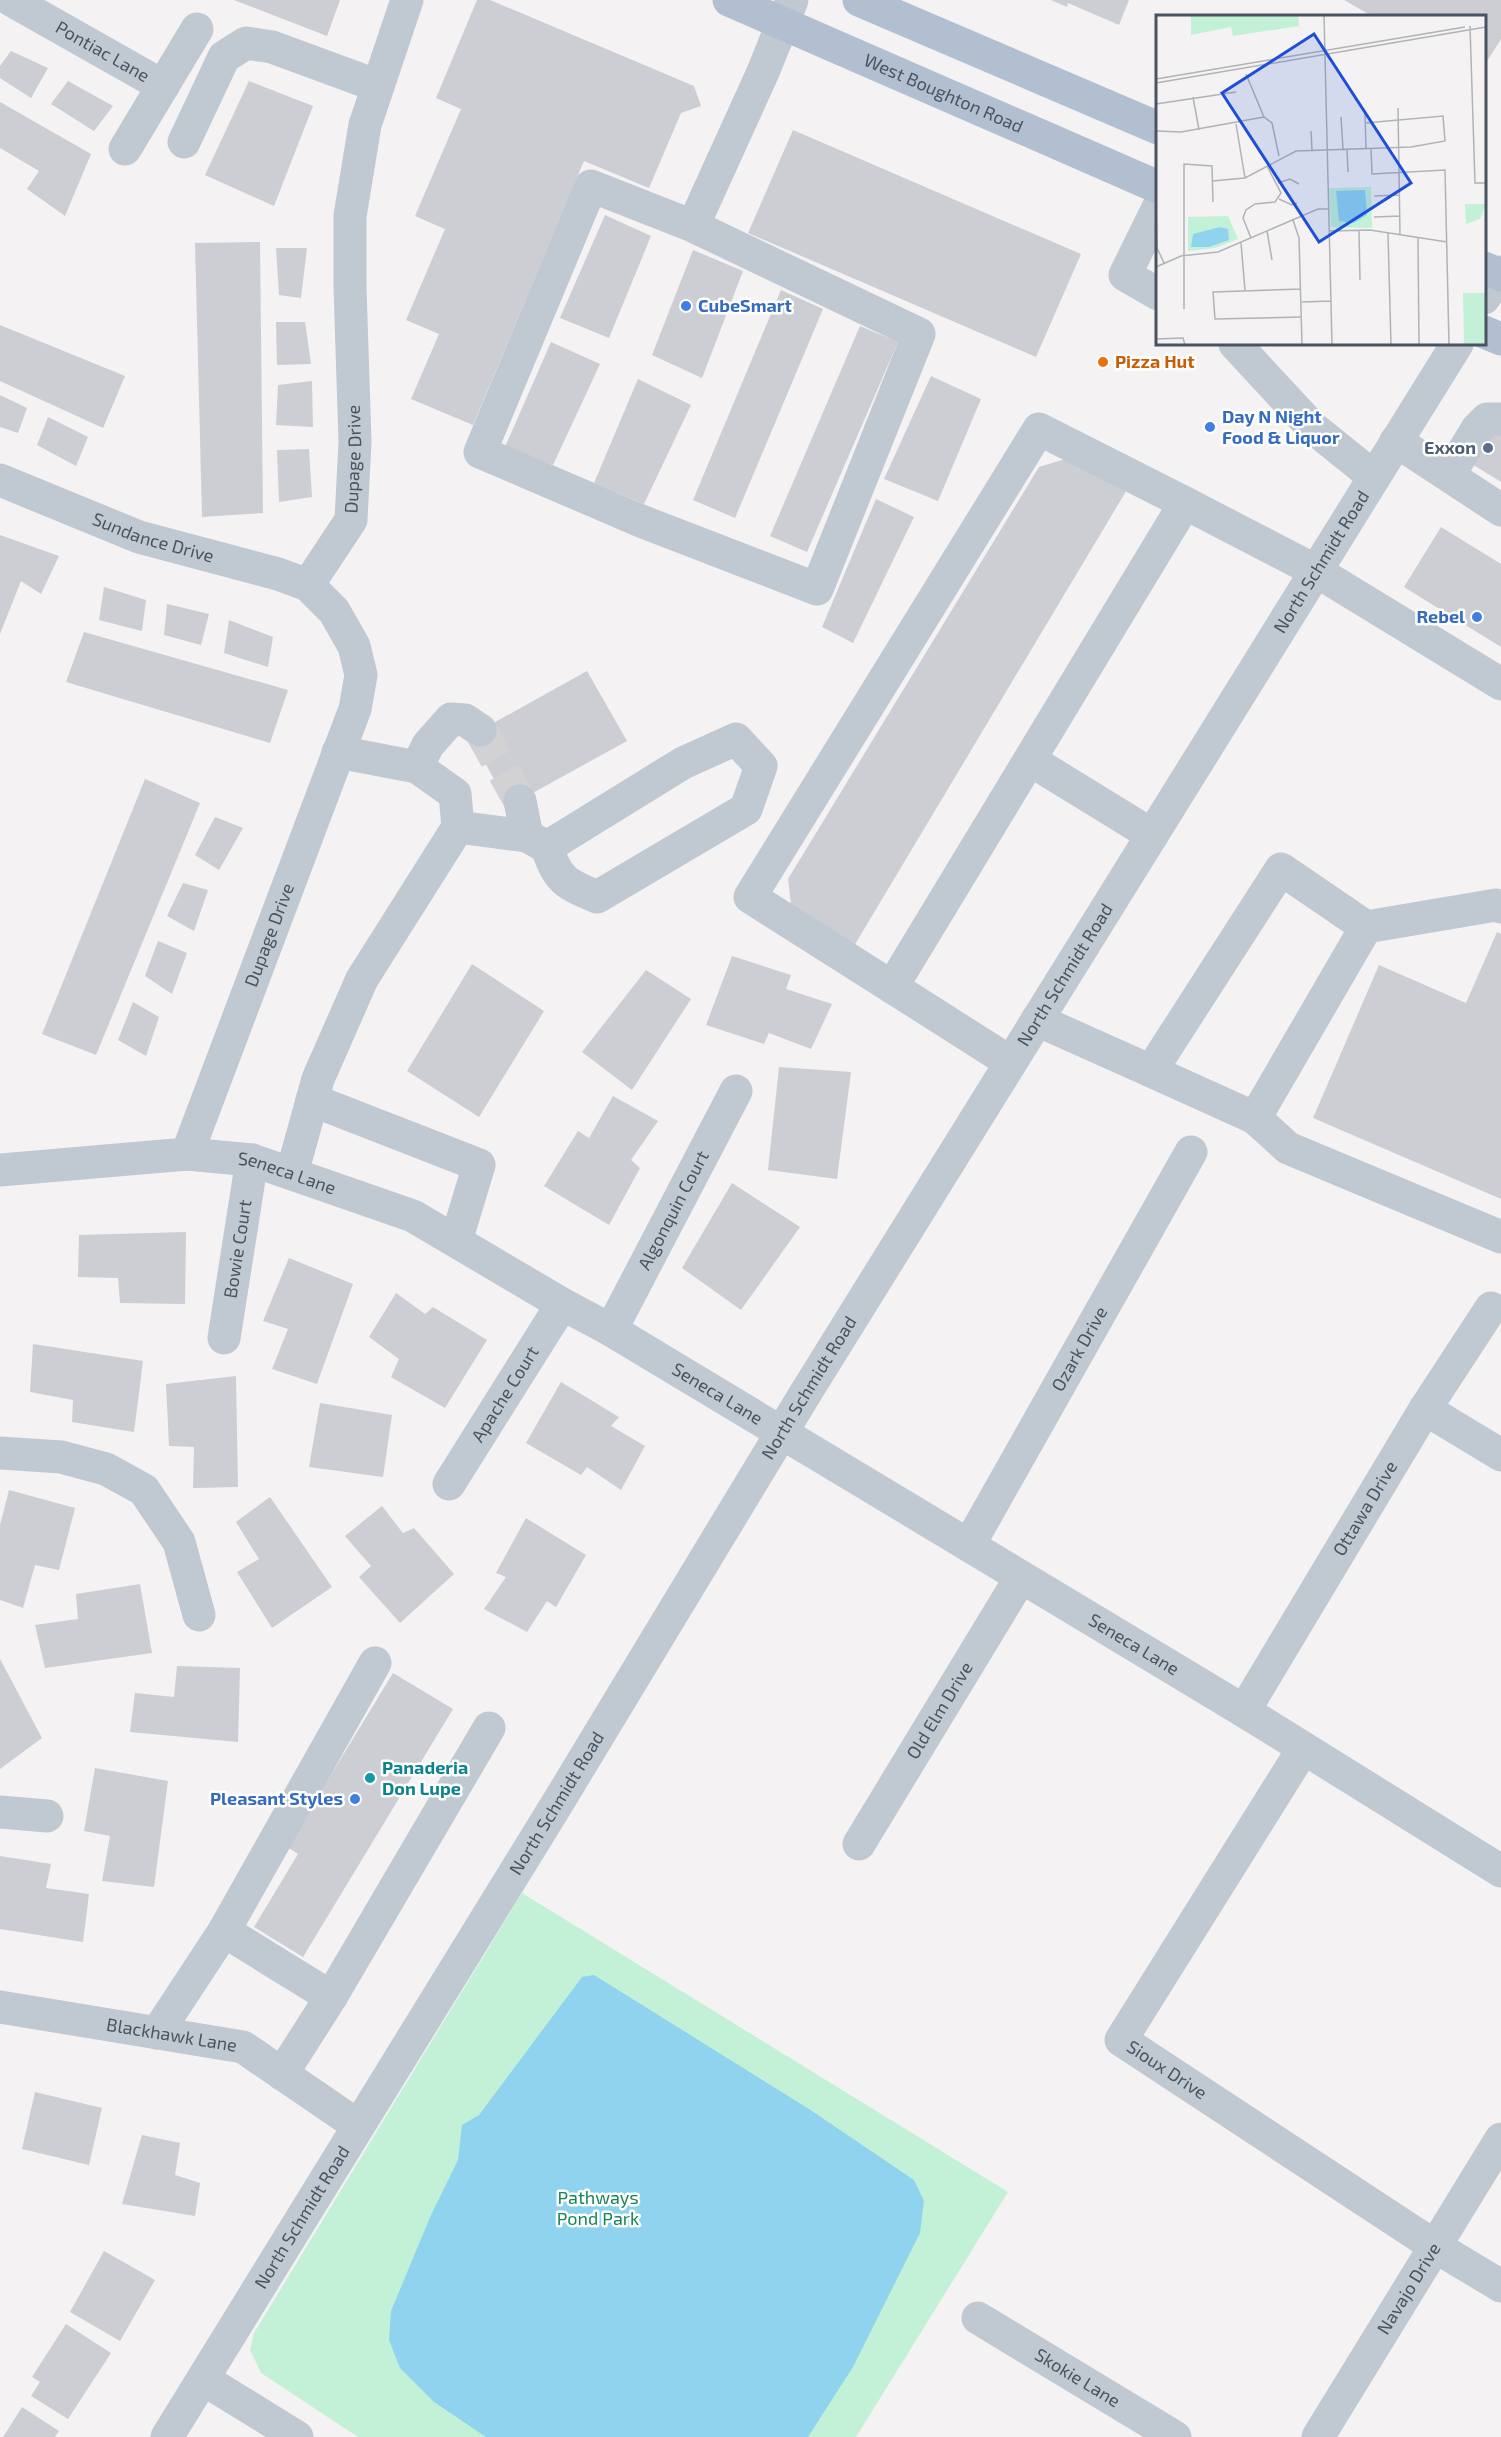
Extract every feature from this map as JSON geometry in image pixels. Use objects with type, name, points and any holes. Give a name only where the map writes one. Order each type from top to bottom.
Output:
[{"type":"main road","name":"West Boughton Road","points":[[729,0],[787,11],[1156,186]]},
{"type":"main road","points":[[859,0],[1156,127]]},
{"type":"main road","points":[[1486,332],[1501,339]]},
{"type":"street","name":"Pontiac Lane","points":[[10,0],[163,86]]},
{"type":"street","name":"Dupage Drive","points":[[187,1154],[355,709],[361,675],[354,646],[334,611],[308,585],[351,520],[356,442],[350,286],[350,216],[365,125],[407,0]]},
{"type":"street","points":[[693,226],[764,72],[787,11]]},
{"type":"street","points":[[125,149],[197,29]]},
{"type":"street","points":[[184,142],[224,57],[246,43],[272,47],[378,86]]},
{"type":"street","points":[[591,186],[693,226],[919,334],[817,589],[641,521],[480,452],[591,186]]},
{"type":"street","points":[[1156,212],[1125,275],[1156,293]]},
{"type":"street","points":[[1237,345],[1312,427],[1374,477]]},
{"type":"street","name":"North Schmidt Road","points":[[167,2437],[357,2125],[560,1799],[780,1433],[1456,345]]},
{"type":"street","points":[[1449,475],[1477,429],[1487,419],[1501,419]]},
{"type":"street","points":[[1010,1062],[750,897],[1038,429],[1316,571],[1501,684]]},
{"type":"street","points":[[1396,441],[1501,510]]},
{"type":"street","name":"Sundance Drive","points":[[0,480],[139,537],[278,574],[308,585]]},
{"type":"street","points":[[892,987],[1185,503]]},
{"type":"street","points":[[417,767],[428,745],[451,719],[465,720],[480,730]]},
{"type":"street","points":[[458,827],[537,841],[683,763],[736,739],[761,766],[746,809],[597,897],[568,885],[537,841],[520,801]]},
{"type":"street","points":[[292,1173],[318,1079],[362,979],[458,827],[455,794],[417,767],[338,752]]},
{"type":"street","points":[[1030,760],[1152,835]]},
{"type":"street","points":[[1151,1071],[1281,870],[1366,927],[1499,901]]},
{"type":"street","points":[[1255,1118],[1366,927]]},
{"type":"street","points":[[1037,1020],[1255,1118],[1288,1149],[1501,1237]]},
{"type":"street","name":"Algonquin Court","points":[[611,1330],[736,1091]]},
{"type":"street","points":[[312,1100],[479,1165],[456,1241]]},
{"type":"street","name":"Ozark Drive","points":[[969,1545],[1191,1152]]},
{"type":"street","name":"Seneca Lane","points":[[0,1170],[187,1154],[252,1160],[413,1216],[561,1304],[611,1330],[969,1545],[1244,1711],[1501,1871]]},
{"type":"street","name":"Bowie Court","points":[[224,1338],[252,1160]]},
{"type":"street","name":"Apache Court","points":[[448,1484],[561,1304]]},
{"type":"street","name":"Ottawa Drive","points":[[1244,1711],[1425,1409],[1491,1308]]},
{"type":"street","points":[[1425,1409],[1501,1455]]},
{"type":"street","points":[[0,1453],[61,1457],[106,1469],[144,1490],[179,1542],[199,1615]]},
{"type":"street","name":"Old Elm Drive","points":[[859,1844],[1021,1577]]},
{"type":"street","points":[[157,2033],[224,1931],[375,1663]]},
{"type":"street","points":[[282,2074],[331,1996],[489,1728]]},
{"type":"street","name":"Sioux Drive","points":[[1303,1749],[1120,2040],[1436,2247],[1501,2286]]},
{"type":"street","points":[[0,1812],[47,1816]]},
{"type":"street","points":[[224,1931],[331,1996]]},
{"type":"street","name":"Blackhawk Lane","points":[[0,2007],[243,2047],[357,2125]]},
{"type":"street","name":"Navajo Drive","points":[[1318,2437],[1501,2139]]},
{"type":"street","name":"Skokie Lane","points":[[978,2318],[1175,2437]]},
{"type":"street","points":[[203,2379],[297,2437]]},
{"type":"green space","name":"Pathways Pond Park","points":[[522,1893],[1008,2192],[856,2437],[358,2437],[261,2373],[250,2350],[254,2333]]},
{"type":"water","name":"Pathways Pond Park","points":[[594,1975],[809,2109],[914,2180],[924,2201],[920,2233],[853,2367],[808,2437],[486,2437],[434,2402],[400,2368],[389,2340],[391,2311],[431,2215],[458,2160],[462,2125],[479,2115],[582,1977]]},
{"type":"building","points":[[234,0],[340,0],[327,36]]},
{"type":"building","points":[[477,0],[490,0],[694,86],[701,106],[681,113],[649,188],[584,161],[473,425],[411,399],[439,334],[406,320],[445,229],[415,216],[461,109],[436,98]]},
{"type":"building","points":[[1051,0],[1129,0],[1119,25],[1068,3],[1067,7]]},
{"type":"building","points":[[1344,0],[1501,0],[1501,39],[1486,63],[1486,15],[1370,15]]},
{"type":"building","points":[[11,51],[48,68],[31,98],[0,78],[0,66]]},
{"type":"building","points":[[68,81],[113,106],[94,131],[51,104]]},
{"type":"building","points":[[249,81],[313,106],[274,206],[205,175]]},
{"type":"building","points":[[0,102],[91,154],[65,216],[27,189],[39,171],[0,148]]},
{"type":"building","points":[[793,130],[1081,254],[1036,357],[748,233]]},
{"type":"building","points":[[605,215],[651,236],[609,338],[560,318]]},
{"type":"building","points":[[260,242],[263,513],[202,517],[195,243]]},
{"type":"building","points":[[276,248],[307,248],[301,298],[279,295]]},
{"type":"building","points":[[693,250],[743,271],[702,378],[652,355]]},
{"type":"building","points":[[781,290],[823,309],[735,518],[693,500]]},
{"type":"building","points":[[276,322],[305,322],[311,364],[277,365]]},
{"type":"building","points":[[0,325],[125,376],[103,428],[0,381]]},
{"type":"building","points":[[860,326],[898,342],[807,552],[770,536]]},
{"type":"building","points":[[551,342],[600,364],[553,465],[505,447]]},
{"type":"building","points":[[931,376],[981,399],[938,501],[884,479]]},
{"type":"building","points":[[638,379],[691,405],[644,504],[594,483]]},
{"type":"building","points":[[312,381],[313,427],[276,425],[278,385]]},
{"type":"building","points":[[0,395],[27,408],[18,433],[0,427]]},
{"type":"building","points":[[48,417],[88,437],[76,466],[37,445]]},
{"type":"building","name":"Exxon","points":[[1488,427],[1501,435],[1501,482],[1467,461]]},
{"type":"building","points":[[309,449],[312,497],[279,502],[277,450]]},
{"type":"building","points":[[1072,457],[1128,488],[851,951],[792,913],[788,879],[1039,467]]},
{"type":"building","points":[[876,499],[914,517],[853,643],[822,627]]},
{"type":"building","name":"Rebel","points":[[1441,527],[1501,564],[1501,647],[1404,587]]},
{"type":"building","points":[[0,535],[59,556],[41,594],[21,581],[0,634]]},
{"type":"building","points":[[104,587],[146,600],[142,631],[99,620]]},
{"type":"building","points":[[167,604],[209,614],[201,645],[164,635]]},
{"type":"building","points":[[229,620],[273,637],[268,667],[224,653]]},
{"type":"building","points":[[84,632],[288,690],[270,743],[66,682]]},
{"type":"building","points":[[587,671],[627,741],[509,806],[470,736]]},
{"type":"building","points":[[145,779],[200,803],[96,1055],[42,1034]]},
{"type":"building","points":[[215,817],[243,828],[219,870],[195,855]]},
{"type":"building","points":[[183,883],[208,890],[194,931],[167,916]]},
{"type":"building","points":[[1497,932],[1501,934],[1501,1199],[1313,1118],[1379,965],[1466,1003]]},
{"type":"building","points":[[158,941],[187,953],[172,994],[145,976]]},
{"type":"building","points":[[732,956],[791,975],[786,989],[832,1004],[811,1049],[769,1033],[764,1044],[706,1025]]},
{"type":"building","points":[[472,964],[544,1011],[479,1117],[407,1071]]},
{"type":"building","points":[[646,970],[691,999],[632,1090],[582,1052]]},
{"type":"building","points":[[133,1002],[159,1017],[146,1056],[118,1040]]},
{"type":"building","points":[[779,1067],[851,1072],[837,1179],[768,1170]]},
{"type":"building","points":[[613,1096],[658,1121],[631,1160],[640,1168],[609,1225],[544,1186],[578,1131],[589,1138]]},
{"type":"building","points":[[732,1183],[800,1227],[741,1310],[682,1268]]},
{"type":"building","points":[[186,1232],[185,1304],[120,1303],[118,1278],[78,1277],[79,1235]]},
{"type":"building","points":[[289,1258],[353,1284],[317,1384],[272,1369],[288,1329],[263,1321]]},
{"type":"building","points":[[396,1293],[425,1314],[433,1307],[487,1340],[445,1408],[391,1377],[399,1359],[369,1337]]},
{"type":"building","points":[[33,1344],[143,1361],[134,1432],[72,1422],[73,1400],[30,1392]]},
{"type":"building","points":[[236,1376],[238,1487],[193,1488],[194,1447],[169,1446],[166,1384]]},
{"type":"building","points":[[561,1382],[619,1417],[611,1426],[645,1446],[621,1490],[587,1467],[581,1475],[526,1443]]},
{"type":"building","points":[[320,1403],[392,1415],[383,1477],[309,1467]]},
{"type":"building","points":[[9,1490],[75,1508],[59,1570],[35,1565],[23,1608],[0,1600],[0,1525]]},
{"type":"building","points":[[270,1497],[332,1587],[272,1628],[237,1572],[259,1559],[236,1522]]},
{"type":"building","points":[[382,1506],[403,1533],[414,1528],[454,1574],[400,1623],[359,1577],[371,1566],[345,1536]]},
{"type":"building","points":[[526,1518],[586,1555],[556,1607],[547,1601],[527,1632],[484,1609],[506,1577],[496,1573]]},
{"type":"building","points":[[140,1584],[152,1653],[45,1668],[35,1625],[78,1619],[76,1594]]},
{"type":"building","points":[[0,1659],[42,1738],[0,1769]]},
{"type":"building","points":[[177,1666],[240,1668],[238,1742],[130,1732],[135,1693],[174,1697]]},
{"type":"building","name":"Panaderia Don Lupe","points":[[393,1673],[453,1709],[303,1957],[254,1927],[298,1854],[287,1847]]},
{"type":"building","points":[[95,1768],[168,1781],[154,1887],[102,1881],[110,1836],[84,1831]]},
{"type":"building","points":[[0,1856],[51,1864],[46,1888],[89,1894],[83,1942],[0,1929]]},
{"type":"building","points":[[35,2092],[102,2108],[89,2165],[22,2149]]},
{"type":"building","points":[[142,2135],[180,2143],[175,2175],[200,2183],[195,2216],[122,2204]]},
{"type":"building","points":[[104,2251],[155,2280],[120,2341],[70,2312]]},
{"type":"building","points":[[66,2324],[111,2353],[68,2419],[31,2396],[40,2382],[32,2377]]},
{"type":"building","points":[[22,2407],[59,2431],[55,2437],[3,2437]]},
{"type":"tunnel","points":[[480,730],[520,801]]},
{"type":"place","name":"CubeSmart","points":[[686,306]]},
{"type":"place","name":"Pizza Hut","points":[[1103,362]]},
{"type":"place","name":"Day N Night Food & Liquor","points":[[1210,427]]},
{"type":"place","name":"Exxon","points":[[1488,448]]},
{"type":"place","name":"Rebel","points":[[1477,617]]},
{"type":"place","name":"Panaderia Don Lupe","points":[[370,1778]]},
{"type":"place","name":"Pleasant Styles","points":[[355,1799]]}]
